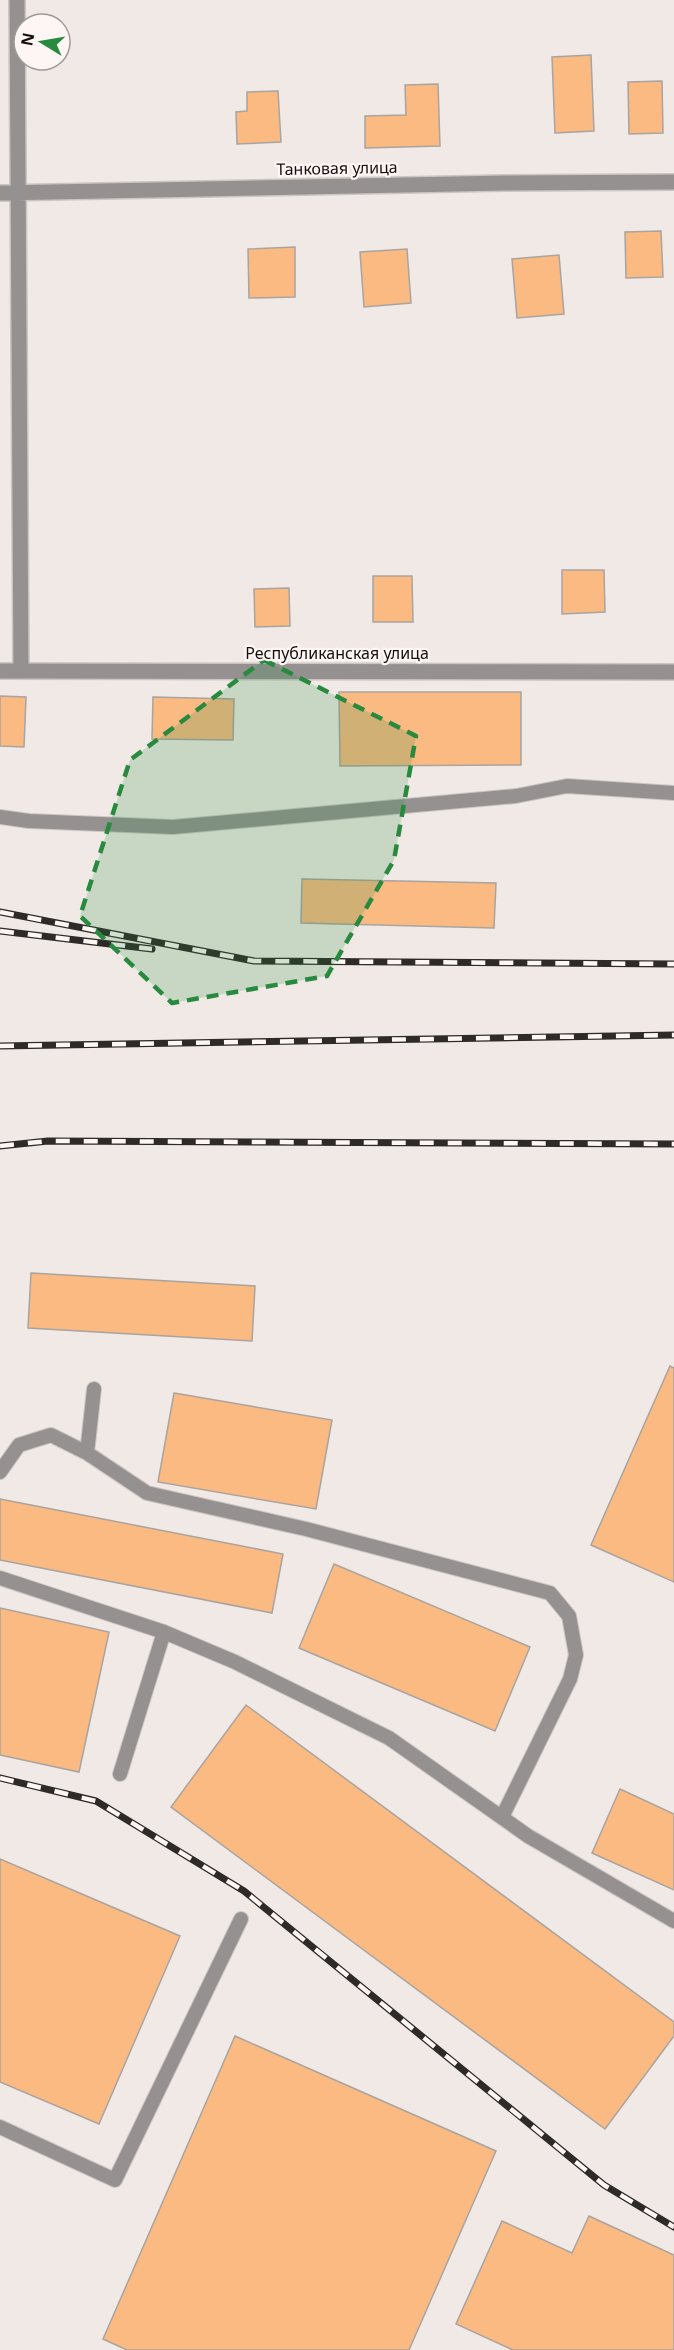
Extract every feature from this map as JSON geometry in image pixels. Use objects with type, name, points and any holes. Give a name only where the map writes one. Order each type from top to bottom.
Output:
[{"type":"street","points":[[17,0],[21,671]]},
{"type":"street","name":"Танковая улица","points":[[0,193],[674,182]]},
{"type":"street","name":"Республиканская улица","points":[[0,671],[674,672]]},
{"type":"lane","points":[[0,817],[29,821],[173,827],[516,795],[567,786],[674,793]]},
{"type":"lane","points":[[87,1452],[94,1389]]},
{"type":"lane","points":[[0,1472],[19,1445],[51,1435],[87,1452],[147,1493],[306,1528],[550,1593],[569,1616],[576,1655],[570,1679],[502,1817]]},
{"type":"lane","points":[[0,1578],[164,1632],[236,1662],[389,1738],[528,1836],[674,1922]]},
{"type":"lane","points":[[120,1774],[164,1632]]},
{"type":"lane","points":[[0,2127],[115,2180],[241,1919]]},
{"type":"highlighted area","points":[[264,660],[416,736],[394,860],[327,976],[172,1003],[80,916],[130,760]]},
{"type":"building","points":[[591,55],[594,131],[555,133],[552,57]]},
{"type":"building","points":[[662,81],[663,133],[629,134],[628,82]]},
{"type":"building","points":[[438,84],[440,146],[365,148],[365,116],[406,115],[405,85]]},
{"type":"building","points":[[278,91],[281,142],[237,144],[236,112],[247,111],[247,92]]},
{"type":"building","points":[[661,231],[663,277],[626,278],[625,232]]},
{"type":"building","points":[[295,247],[295,297],[249,298],[248,249]]},
{"type":"building","points":[[407,249],[411,303],[364,307],[360,252]]},
{"type":"building","points":[[559,255],[564,314],[517,318],[512,259]]},
{"type":"building","points":[[562,570],[604,570],[605,612],[562,614]]},
{"type":"building","points":[[373,576],[412,576],[413,622],[373,622]]},
{"type":"building","points":[[289,588],[290,626],[255,627],[254,589]]},
{"type":"building","points":[[339,692],[521,692],[521,765],[340,766]]},
{"type":"building","points":[[0,696],[26,697],[24,747],[0,746]]},
{"type":"building","points":[[153,697],[234,699],[233,740],[152,739]]},
{"type":"building","points":[[302,879],[496,883],[494,928],[301,923]]},
{"type":"building","points":[[31,1273],[255,1286],[252,1341],[28,1328]]},
{"type":"building","points":[[670,1366],[674,1368],[674,1582],[591,1545]]},
{"type":"building","points":[[174,1393],[332,1420],[316,1509],[158,1482]]},
{"type":"building","points":[[0,1499],[283,1554],[272,1613],[0,1560]]},
{"type":"building","points":[[334,1564],[530,1647],[495,1731],[299,1648]]},
{"type":"building","points":[[0,1608],[109,1632],[79,1772],[0,1755]]},
{"type":"building","points":[[246,1705],[674,2022],[674,2036],[605,2129],[171,1807]]},
{"type":"building","points":[[620,1789],[674,1814],[674,1890],[592,1853]]},
{"type":"building","points":[[0,1859],[180,1936],[99,2124],[0,2082]]},
{"type":"building","points":[[235,2036],[496,2151],[409,2350],[127,2350],[103,2339]]},
{"type":"building","points":[[589,2216],[674,2255],[674,2350],[513,2350],[456,2324],[502,2221],[572,2253]]},
{"type":"railway","points":[[0,912],[254,961],[674,964]]},
{"type":"railway","points":[[0,931],[152,949]]},
{"type":"railway","points":[[0,1046],[674,1035]]},
{"type":"railway","points":[[0,1146],[48,1141],[674,1144]]},
{"type":"railway","points":[[0,1778],[96,1801],[244,1891],[604,2185],[674,2227]]}]
